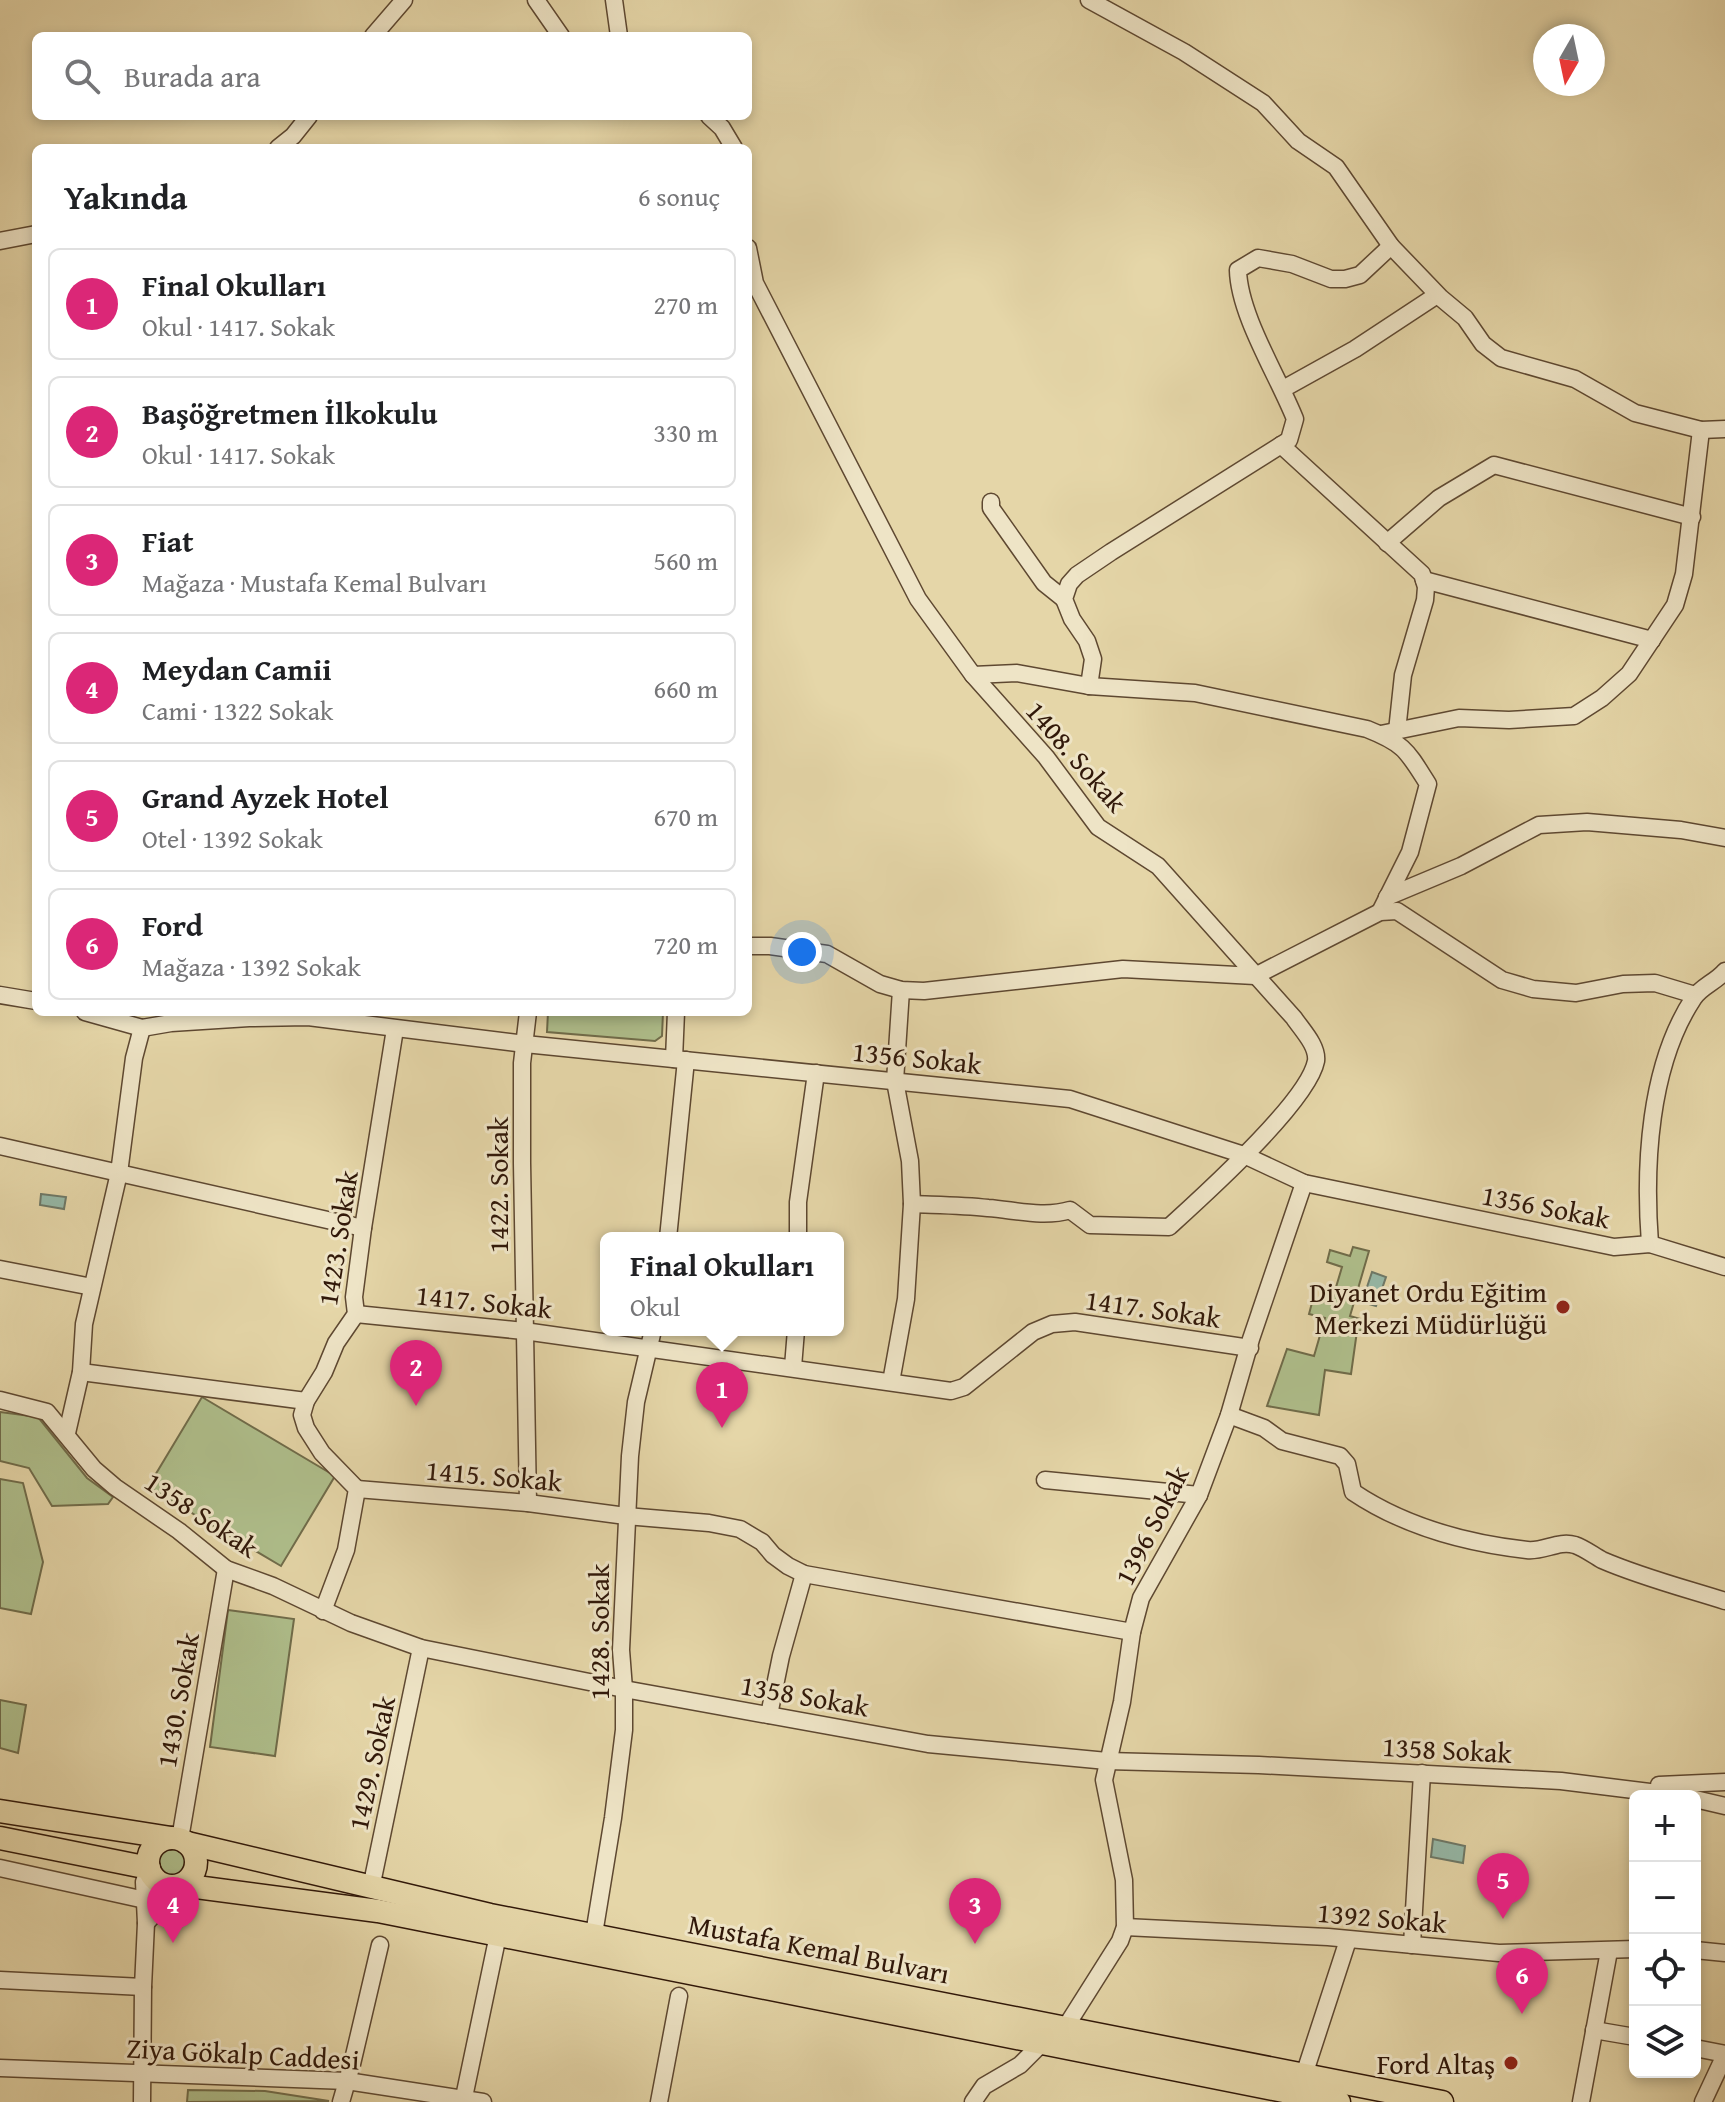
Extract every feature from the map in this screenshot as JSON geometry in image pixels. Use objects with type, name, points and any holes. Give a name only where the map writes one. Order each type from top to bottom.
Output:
[{"type":"highway","name":"Mustafa Kemal Bulvarı","points":[[0,1811],[179,1840],[490,1915],[1065,2028],[1339,2102]]},
{"type":"highway","points":[[0,1838],[149,1868]]},
{"type":"highway","points":[[179,1840],[195,1855],[195,1869],[181,1885],[163,1884],[154,1878],[149,1868],[149,1858],[153,1848],[161,1841],[179,1840]]},
{"type":"highway","name":"Mustafa Kemal Bulvarı","points":[[181,1885],[378,1911],[1042,2043],[1302,2091],[1442,2102]]},
{"type":"street","points":[[376,32],[404,0]]},
{"type":"street","points":[[536,0],[558,32]]},
{"type":"street","points":[[614,0],[618,32]]},
{"type":"street","points":[[1089,0],[1184,52],[1263,103],[1298,141],[1336,167],[1391,246],[1437,295],[1465,318],[1483,344],[1501,358],[1575,379],[1635,413],[1701,430],[1725,429]]},
{"type":"street","points":[[283,144],[306,120]]},
{"type":"street","points":[[713,120],[732,144]]},
{"type":"street","points":[[0,241],[32,235]]},
{"type":"street","points":[[1064,599],[1069,584],[1077,575],[1289,440],[1295,419],[1253,326],[1238,281],[1238,270],[1258,258],[1292,264],[1331,279],[1345,279],[1360,275],[1391,246]]},
{"type":"street","name":"1408. Sokak","points":[[752,268],[755,283],[918,599],[973,675],[1046,757],[1098,827],[1158,866],[1294,1018],[1313,1046],[1316,1059],[1293,1103],[1169,1227],[1090,1225],[1070,1210],[1030,1213],[986,1207],[912,1204]]},
{"type":"street","points":[[1283,389],[1355,349],[1437,295]]},
{"type":"street","points":[[973,675],[1017,673],[1089,686],[1195,693],[1389,732],[1459,718],[1509,720],[1574,716],[1602,698],[1629,674],[1675,605],[1684,574],[1701,430]]},
{"type":"street","points":[[1281,445],[1422,574],[1424,580],[1425,600],[1389,732],[1406,749],[1428,784],[1410,852],[1384,904]]},
{"type":"street","points":[[1387,543],[1439,498],[1494,465],[1692,517]]},
{"type":"street","points":[[991,502],[991,508],[1044,583],[1064,599],[1072,619],[1087,641],[1093,659],[1089,686]]},
{"type":"street","points":[[1424,580],[1652,640]]},
{"type":"street","points":[[752,946],[827,954],[880,984],[901,990],[924,991],[1123,969],[1255,976],[1384,904],[1539,825],[1587,822],[1681,830],[1725,838]]},
{"type":"street","points":[[1384,904],[1502,980],[1533,989],[1576,993],[1623,984],[1655,983],[1695,995]]},
{"type":"street","points":[[1650,1244],[1648,1163],[1656,1103],[1669,1050],[1695,995],[1725,971]]},
{"type":"street","points":[[891,1382],[906,1299],[912,1204],[910,1161],[895,1081],[901,990]]},
{"type":"street","points":[[0,995],[32,1000]]},
{"type":"street","name":"1356 Sokak","points":[[99,1016],[142,1028],[271,1016]]},
{"type":"street","name":"1356 Sokak","points":[[296,1016],[525,1044],[1070,1099],[1244,1155],[1304,1183],[1614,1247],[1650,1244],[1725,1267]]},
{"type":"street","name":"1422. Sokak","points":[[528,1016],[522,1063],[528,1503]]},
{"type":"street","points":[[668,1232],[680,1059],[676,1016]]},
{"type":"street","points":[[67,1433],[81,1372],[84,1324],[119,1173],[134,1058],[142,1028]]},
{"type":"street","name":"1423. Sokak","points":[[306,1401],[324,1372],[336,1343],[356,1314],[354,1297],[363,1228],[395,1029]]},
{"type":"street","points":[[798,1232],[798,1202],[816,1073]]},
{"type":"street","points":[[0,1146],[363,1228]]},
{"type":"street","name":"1396 Sokak","points":[[1065,2028],[1120,1941],[1125,1927],[1124,1880],[1104,1780],[1117,1726],[1132,1632],[1146,1589],[1199,1495],[1229,1415],[1304,1183]]},
{"type":"street","points":[[0,1269],[92,1287]]},
{"type":"street","name":"1417. Sokak","points":[[356,1314],[524,1331],[951,1391],[964,1387],[1033,1332],[1052,1324],[1075,1322],[1250,1348]]},
{"type":"street","name":"1428. Sokak","points":[[594,1934],[624,1730],[621,1650],[626,1516],[636,1402],[652,1336]]},
{"type":"street","points":[[793,1367],[796,1336]]},
{"type":"street","points":[[81,1372],[306,1401],[302,1415],[306,1428],[322,1453],[357,1489],[346,1550],[323,1611]]},
{"type":"street","name":"1358 Sokak","points":[[0,1400],[47,1412],[94,1469],[226,1569],[273,1586],[323,1611],[421,1648],[624,1689],[928,1744],[1107,1761],[1422,1773],[1641,1790]]},
{"type":"street","points":[[1229,1415],[1264,1428],[1282,1441],[1340,1456],[1347,1464],[1353,1492],[1408,1523],[1458,1538],[1532,1551],[1561,1542],[1577,1545],[1602,1559],[1725,1601]]},
{"type":"street","points":[[1045,1480],[1199,1495]]},
{"type":"street","name":"1415. Sokak","points":[[357,1489],[528,1503],[709,1523],[740,1529],[762,1542],[788,1566],[804,1574]]},
{"type":"street","name":"1430. Sokak","points":[[179,1840],[226,1569]]},
{"type":"street","points":[[769,1715],[781,1656],[804,1574],[1132,1632]]},
{"type":"street","name":"1429. Sokak","points":[[371,1888],[421,1648]]},
{"type":"street","points":[[1412,1945],[1422,1773]]},
{"type":"street","points":[[1621,1787],[1725,1782]]},
{"type":"street","points":[[1701,1800],[1725,1806]]},
{"type":"street","points":[[0,1868],[145,1900]]},
{"type":"street","points":[[142,2102],[144,1882],[149,1868]]},
{"type":"street","points":[[146,1923],[181,1885]]},
{"type":"street","name":"1392 Sokak","points":[[1125,1927],[1348,1940],[1499,1953],[1629,1949]]},
{"type":"street","points":[[463,2100],[498,1935]]},
{"type":"street","points":[[1302,2091],[1348,1940]]},
{"type":"street","points":[[341,2102],[380,1945]]},
{"type":"street","points":[[1581,2102],[1609,1951]]},
{"type":"street","points":[[1701,1951],[1725,1953]]},
{"type":"street","points":[[0,1980],[143,1987]]},
{"type":"street","points":[[659,2102],[679,1996]]},
{"type":"street","points":[[1594,2030],[1629,2036]]},
{"type":"street","points":[[973,2102],[984,2086],[1020,2065],[1042,2043]]},
{"type":"street","points":[[1701,2049],[1725,2054],[1703,2102]]},
{"type":"street","name":"Ziya Gökalp Caddesi","points":[[0,2068],[347,2081],[483,2102]]},
{"type":"green space","points":[[548,1016],[663,1016],[662,1036],[655,1041],[547,1032]]},
{"type":"green space","points":[[1353,1247],[1369,1251],[1350,1316],[1380,1325],[1380,1328],[1357,1331],[1351,1374],[1325,1370],[1319,1415],[1267,1406],[1287,1349],[1314,1356],[1325,1318],[1309,1314],[1313,1299],[1331,1304],[1342,1267],[1327,1262],[1330,1250],[1350,1256]]},
{"type":"green space","points":[[202,1397],[335,1476],[281,1566],[148,1487]]},
{"type":"green space","points":[[0,1412],[38,1417],[87,1478],[113,1497],[108,1504],[52,1506],[29,1468],[0,1461]]},
{"type":"green space","points":[[0,1479],[23,1483],[43,1562],[31,1614],[0,1608]]},
{"type":"green space","points":[[228,1610],[294,1619],[275,1756],[210,1747]]},
{"type":"green space","points":[[0,1700],[26,1705],[18,1753],[0,1748]]},
{"type":"green space","points":[[173,1847],[183,1851],[187,1861],[183,1871],[173,1875],[163,1871],[159,1861],[163,1851]]},
{"type":"green space","points":[[188,2090],[265,2091],[329,2101],[187,2102]]},
{"type":"shaded area","points":[[41,1194],[66,1197],[64,1209],[40,1205]]},
{"type":"shaded area","points":[[1372,1272],[1386,1277],[1376,1306],[1362,1302]]},
{"type":"shaded area","points":[[1433,1839],[1465,1846],[1463,1863],[1431,1857]]},
{"type":"place","name":"Diyanet Ordu Eğitim Merkezi Müdürlüğü","points":[[1563,1307]]},
{"type":"place","name":"Başöğretmen İlkokulu","points":[[416,1406]]},
{"type":"place","name":"Final Okulları","points":[[722,1428]]},
{"type":"place","name":"Grand Ayzek Hotel","points":[[1503,1919]]},
{"type":"place","name":"Meydan Camii","points":[[173,1943]]},
{"type":"place","name":"Fiat","points":[[975,1944]]},
{"type":"place","name":"Ford","points":[[1522,2014]]},
{"type":"place","name":"Ford Altaş","points":[[1511,2063]]}]
